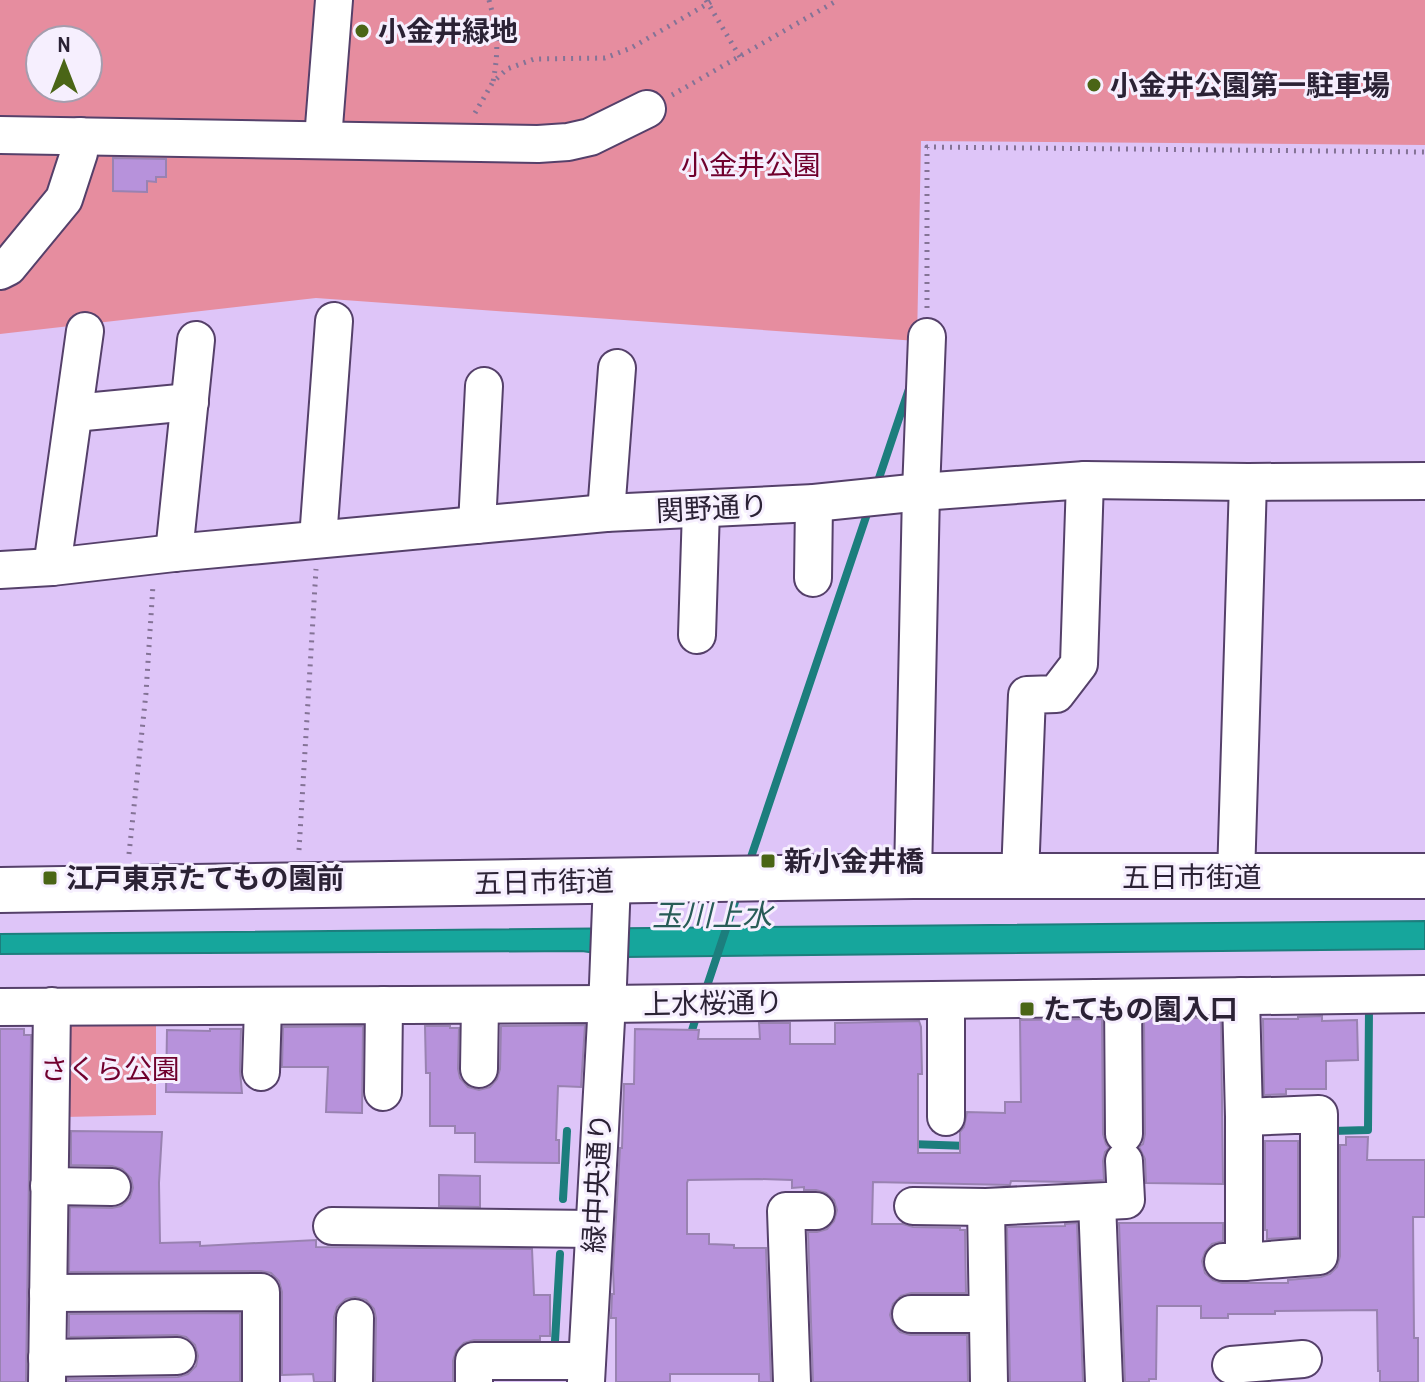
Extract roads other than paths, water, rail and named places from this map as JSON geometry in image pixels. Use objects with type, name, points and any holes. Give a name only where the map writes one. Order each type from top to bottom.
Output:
[{"type":"main road","name":"五日市街道","points":[[0,890],[612,889],[913,876],[1425,876]]},
{"type":"street","points":[[323,139],[334,0]]},
{"type":"street","points":[[0,135],[538,144],[590,137],[647,109]]},
{"type":"street","points":[[0,271],[8,267],[64,199],[79,153],[80,136]]},
{"type":"street","points":[[318,539],[334,321]]},
{"type":"street","points":[[52,567],[85,331]]},
{"type":"street","points":[[913,876],[927,337]]},
{"type":"street","points":[[165,554],[190,402],[196,340]]},
{"type":"street","points":[[606,513],[617,368]]},
{"type":"street","points":[[477,525],[484,386]]},
{"type":"street","points":[[74,413],[190,402]]},
{"type":"street","points":[[1020,876],[1027,695],[1056,694],[1079,664],[1085,480]]},
{"type":"street","name":"関野通り","points":[[0,570],[606,513],[814,503],[1085,480],[1425,481]]},
{"type":"street","points":[[1236,877],[1248,482]]},
{"type":"street","points":[[813,578],[814,503]]},
{"type":"street","points":[[697,635],[701,509]]},
{"type":"street","points":[[608,994],[612,889]]},
{"type":"street","name":"上水桜通り","points":[[0,1007],[480,1005],[608,994],[946,1001],[1425,994]]},
{"type":"street","name":"緑中央通り","points":[[586,1372],[608,994]]},
{"type":"street","points":[[1241,996],[1244,1117],[1234,1262],[1319,1256],[1319,1114],[1244,1117]]},
{"type":"street","points":[[913,1206],[986,1207],[1126,1200],[1123,998]]},
{"type":"street","points":[[946,1001],[946,1117]]},
{"type":"street","points":[[383,1092],[384,1005]]},
{"type":"street","points":[[479,1069],[480,1005]]},
{"type":"street","points":[[52,1006],[47,1370],[177,1356]]},
{"type":"street","points":[[261,1072],[263,1006]]},
{"type":"street","points":[[49,1186],[112,1187]]},
{"type":"street","points":[[1097,1202],[1104,1382]]},
{"type":"street","points":[[986,1207],[989,1382]]},
{"type":"street","points":[[792,1382],[786,1211],[816,1211]]},
{"type":"street","points":[[332,1226],[594,1229]]},
{"type":"street","points":[[48,1293],[261,1292],[261,1382]]},
{"type":"street","points":[[911,1314],[987,1314]]},
{"type":"street","points":[[354,1382],[355,1318]]},
{"type":"street","points":[[474,1382],[474,1361],[586,1372]]},
{"type":"street","points":[[1231,1365],[1281,1368]]},
{"type":"waterway","points":[[876,487],[910,386]]},
{"type":"waterway","points":[[748,866],[869,508]]},
{"type":"waterway","name":"玉川上水","points":[[704,995],[739,890]]},
{"type":"waterway","points":[[1332,1131],[1368,1130],[1369,1009],[1376,1009]]},
{"type":"waterway","points":[[689,1040],[698,1011]]},
{"type":"waterway","points":[[563,1199],[567,1131]]},
{"type":"waterway","points":[[910,1144],[968,1146]]},
{"type":"waterway","points":[[555,1341],[560,1254]]},
{"type":"place","name":"小金井緑地","points":[[362,31]]},
{"type":"place","name":"小金井公園第一駐車場","points":[[1094,85]]},
{"type":"place","name":"新小金井橋","points":[[768,861]]},
{"type":"place","name":"江戸東京たてもの園前","points":[[50,878]]},
{"type":"place","name":"たてもの園入口","points":[[1027,1009]]},
{"type":"park label","name":"小金井公園","points":[[751,165]]},
{"type":"park label","name":"さくら公園","points":[[110,1069]]}]
